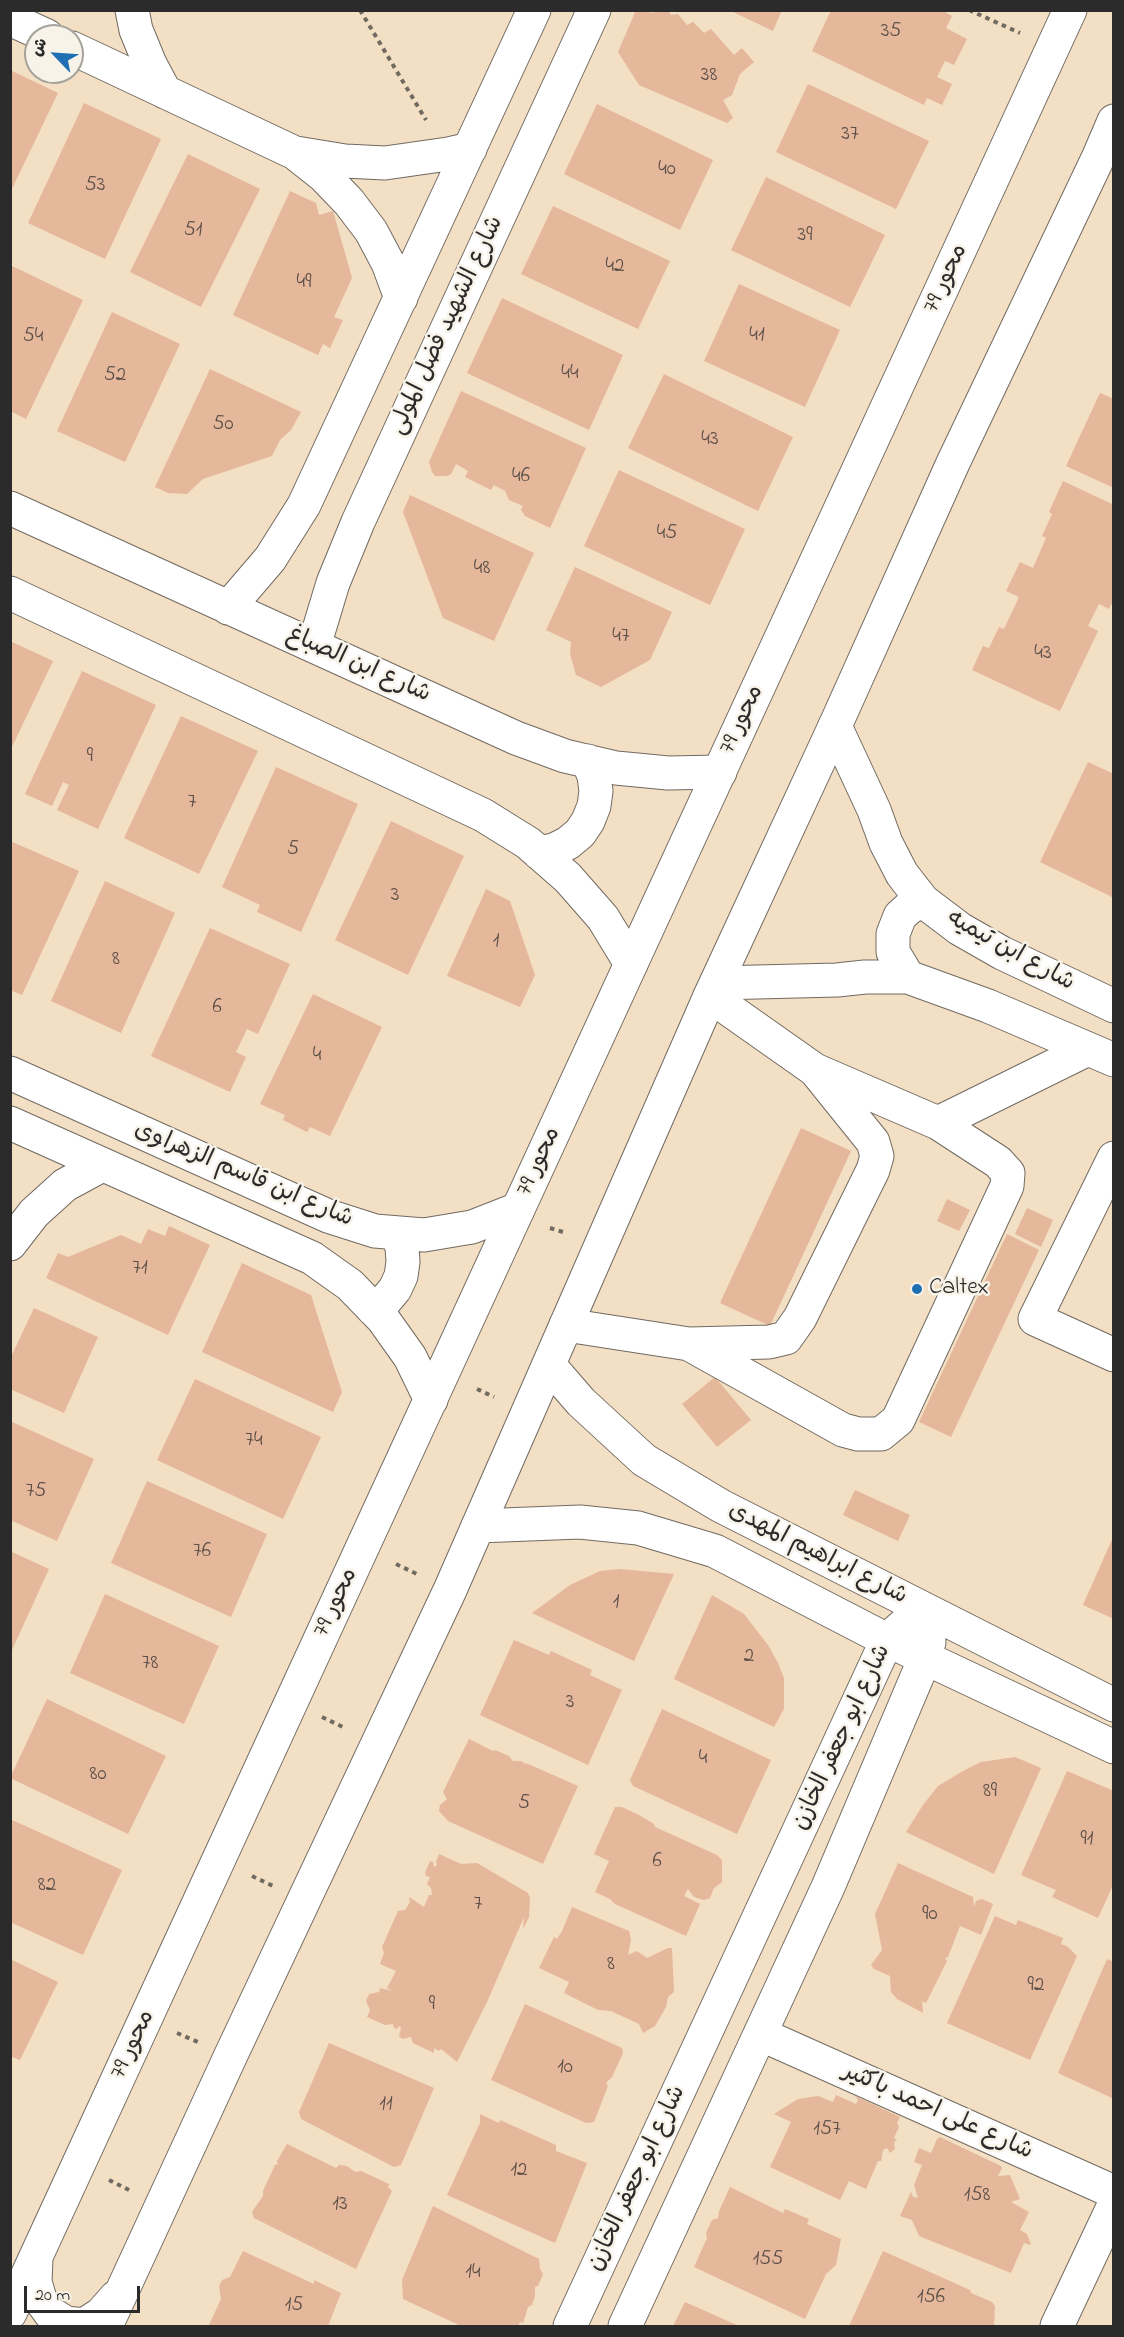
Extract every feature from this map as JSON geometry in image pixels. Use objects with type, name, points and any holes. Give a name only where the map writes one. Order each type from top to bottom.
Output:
[{"type":"street","points":[[132,10],[136,30],[165,92]]},
{"type":"street","points":[[228,608],[270,559],[304,505],[400,298],[459,152],[534,10]]},
{"type":"street","name":"شارع الشهيد فضل المولى","points":[[314,646],[333,583],[358,522],[594,10]]},
{"type":"street","name":"محور 79","points":[[10,2313],[1070,10]]},
{"type":"street","points":[[10,19],[24,25]]},
{"type":"street","points":[[84,54],[295,153],[324,176],[349,201],[371,231],[388,263],[400,298]]},
{"type":"street","points":[[106,2326],[450,1590],[713,989],[835,726],[953,463],[1099,156],[1113,121]]},
{"type":"street","points":[[295,153],[345,161],[385,163],[459,152]]},
{"type":"street","name":"شارع ابن الصباغ","points":[[10,508],[516,738],[565,756],[616,768],[668,773],[720,772]]},
{"type":"street","points":[[10,593],[483,815],[528,843],[568,878],[603,918],[631,964]]},
{"type":"street","name":"شارع ابن تيميه","points":[[835,726],[874,810],[886,843],[902,874],[923,902],[960,929],[1002,953],[1113,1006]]},
{"type":"street","points":[[539,853],[554,850],[568,843],[580,833],[588,821],[594,806],[596,791],[594,776],[588,762]]},
{"type":"street","points":[[908,977],[893,952],[893,934],[900,916],[910,907],[923,902]]},
{"type":"street","points":[[713,989],[865,976],[908,977],[988,1006],[1101,1054]]},
{"type":"street","points":[[566,1325],[689,1344],[769,1342],[786,1338],[800,1318],[873,1170],[876,1156],[873,1142],[815,1070],[713,989]]},
{"type":"street","points":[[938,1123],[1101,1054]]},
{"type":"street","points":[[689,1344],[843,1430],[858,1434],[881,1434],[898,1420],[1008,1186],[1008,1173],[998,1161],[938,1123],[815,1070]]},
{"type":"street","name":"شارع ابن قاسم الزهراوى","points":[[10,1073],[328,1216],[375,1231],[424,1235],[472,1227],[517,1212]]},
{"type":"street","name":"شارع ابن قاسم الزهراوى","points":[[10,1123],[312,1258],[350,1285],[383,1319],[410,1357],[437,1386]]},
{"type":"street","points":[[1113,1158],[1035,1319],[1113,1355]]},
{"type":"street","points":[[10,1244],[34,1213],[65,1185],[102,1165]]},
{"type":"street","points":[[373,1309],[395,1289],[401,1276],[402,1247],[396,1233]]},
{"type":"street","name":"شارع ابراهيم المهدى","points":[[549,1365],[581,1402],[644,1460],[721,1506],[1113,1705]]},
{"type":"street","name":"شارع ابراهيم المهدى","points":[[478,1526],[580,1522],[638,1528],[715,1551],[887,1640],[1113,1747]]},
{"type":"street","name":"شارع ابو جعفر الخازن","points":[[570,2326],[887,1640],[906,1623],[927,1612],[929,1642],[925,1658],[828,1887],[625,2326]]},
{"type":"street","name":"شارع على احمد باكثير","points":[[760,2034],[1113,2192]]},
{"type":"street","points":[[1057,2326],[1113,2205]]},
{"type":"street","points":[[36,2258],[35,2282],[40,2299],[50,2313],[66,2323],[84,2325],[102,2314],[129,2279]]},
{"type":"path","points":[[360,10],[459,152]]},
{"type":"path","points":[[969,10],[1053,47]]},
{"type":"path","points":[[517,1212],[600,1246]]},
{"type":"path","points":[[437,1386],[528,1413]]},
{"type":"path","points":[[363,1548],[450,1590]]},
{"type":"path","points":[[292,1702],[377,1743]]},
{"type":"path","points":[[219,1860],[304,1900]]},
{"type":"path","points":[[147,2018],[230,2057]]},
{"type":"path","points":[[78,2166],[162,2205]]},
{"type":"building","points":[[636,10],[654,13],[658,10],[668,10],[671,15],[678,14],[687,25],[693,22],[704,33],[711,29],[734,55],[742,48],[754,62],[740,74],[732,95],[723,100],[733,118],[727,123],[639,85],[618,52]]},
{"type":"building","points":[[729,10],[782,10],[773,31]]},
{"type":"building","points":[[831,10],[941,10],[952,16],[946,28],[967,39],[954,65],[945,61],[937,77],[952,84],[942,105],[927,98],[924,105],[812,51]]},
{"type":"building","points":[[10,70],[24,77],[24,84],[39,84],[58,93],[10,193]]},
{"type":"building","points":[[808,84],[929,141],[896,209],[776,152]]},
{"type":"building","points":[[84,103],[161,139],[105,259],[28,223]]},
{"type":"building","points":[[597,104],[713,160],[680,230],[564,174]]},
{"type":"building","points":[[188,154],[260,189],[201,307],[130,272]]},
{"type":"building","points":[[766,177],[885,235],[850,307],[731,250]]},
{"type":"building","points":[[290,191],[316,203],[319,215],[333,211],[352,278],[334,317],[343,320],[330,348],[323,344],[318,355],[233,315]]},
{"type":"building","points":[[553,206],[670,261],[638,329],[521,274]]},
{"type":"building","points":[[12,266],[83,300],[26,419],[10,411],[10,270]]},
{"type":"building","points":[[739,284],[840,330],[805,407],[704,361]]},
{"type":"building","points":[[502,298],[623,355],[589,430],[467,373]]},
{"type":"building","points":[[112,312],[180,344],[125,462],[57,431]]},
{"type":"building","points":[[210,369],[301,412],[291,430],[280,440],[272,456],[203,479],[187,494],[168,493],[155,487]]},
{"type":"building","points":[[664,374],[793,437],[758,511],[628,448]]},
{"type":"building","points":[[461,391],[586,448],[550,528],[525,516],[521,510],[523,506],[509,500],[505,491],[494,485],[491,490],[465,477],[468,471],[456,464],[451,474],[447,476],[435,476],[432,472],[429,462]]},
{"type":"building","points":[[1100,393],[1114,399],[1114,488],[1066,466]]},
{"type":"building","points":[[619,470],[745,529],[710,605],[584,546]]},
{"type":"building","points":[[1063,481],[1114,505],[1114,599],[1109,609],[1099,604],[1088,626],[1098,631],[1060,711],[972,670],[983,646],[989,648],[999,627],[1004,629],[1019,597],[1006,591],[1020,562],[1033,568],[1046,538],[1042,536],[1052,514],[1049,512]]},
{"type":"building","points":[[410,495],[534,553],[494,641],[443,618],[403,512]]},
{"type":"building","points":[[575,567],[672,612],[650,660],[601,687],[576,675],[570,654],[571,642],[546,630]]},
{"type":"building","points":[[10,641],[53,661],[10,751]]},
{"type":"building","points":[[82,671],[156,705],[98,829],[57,810],[69,785],[63,782],[52,806],[25,794]]},
{"type":"building","points":[[181,716],[258,751],[199,874],[124,838]]},
{"type":"building","points":[[1088,762],[1114,774],[1112,897],[1040,862]]},
{"type":"building","points":[[276,767],[358,804],[301,932],[257,912],[260,905],[222,887]]},
{"type":"building","points":[[391,821],[464,856],[408,975],[335,940]]},
{"type":"building","points":[[10,841],[79,871],[22,995],[10,990]]},
{"type":"building","points":[[105,881],[175,913],[121,1033],[51,1001]]},
{"type":"building","points":[[486,889],[510,901],[535,975],[520,1007],[447,976]]},
{"type":"building","points":[[210,928],[290,964],[258,1034],[247,1029],[236,1052],[246,1057],[230,1092],[151,1056]]},
{"type":"building","points":[[313,994],[382,1027],[330,1136],[310,1127],[307,1132],[283,1120],[285,1115],[260,1104]]},
{"type":"building","points":[[801,1128],[851,1151],[770,1326],[720,1303]]},
{"type":"building","points":[[947,1199],[970,1210],[959,1231],[937,1221]]},
{"type":"building","points":[[1027,1208],[1053,1220],[1041,1247],[1015,1234]]},
{"type":"building","points":[[169,1226],[210,1245],[168,1335],[46,1278],[58,1253],[68,1257],[121,1235],[141,1244],[148,1229],[165,1236]]},
{"type":"building","points":[[1007,1234],[1039,1250],[951,1437],[919,1422]]},
{"type":"building","points":[[242,1263],[311,1295],[342,1392],[333,1412],[202,1352]]},
{"type":"building","points":[[34,1308],[98,1337],[64,1413],[10,1389],[10,1359]]},
{"type":"building","points":[[715,1377],[751,1420],[717,1447],[682,1404]]},
{"type":"building","points":[[195,1379],[321,1437],[283,1519],[157,1460]]},
{"type":"building","points":[[10,1421],[94,1459],[57,1541],[10,1520]]},
{"type":"building","points":[[147,1481],[267,1534],[231,1617],[111,1563]]},
{"type":"building","points":[[855,1490],[910,1515],[898,1541],[843,1515]]},
{"type":"building","points":[[1114,1535],[1114,1619],[1083,1605]]},
{"type":"building","points":[[10,1551],[49,1569],[12,1650],[10,1649]]},
{"type":"building","points":[[620,1569],[674,1574],[634,1661],[532,1613],[570,1585],[600,1571]]},
{"type":"building","points":[[105,1594],[219,1646],[184,1724],[70,1673]]},
{"type":"building","points":[[712,1595],[744,1614],[768,1645],[778,1663],[784,1678],[784,1709],[774,1727],[674,1679]]},
{"type":"building","points":[[514,1640],[549,1655],[551,1651],[592,1670],[590,1675],[622,1690],[588,1765],[480,1715]]},
{"type":"building","points":[[47,1699],[166,1756],[128,1834],[10,1778]]},
{"type":"building","points":[[662,1709],[771,1760],[737,1834],[633,1786],[630,1780]]},
{"type":"building","points":[[469,1739],[509,1756],[513,1761],[521,1761],[578,1786],[543,1864],[448,1821],[439,1811],[440,1805],[447,1799],[443,1792]]},
{"type":"building","points":[[1015,1757],[1041,1768],[994,1874],[906,1832],[938,1786],[981,1762]]},
{"type":"building","points":[[1067,1771],[1114,1791],[1114,1883],[1098,1918],[1052,1897],[1056,1890],[1021,1875]]},
{"type":"building","points":[[615,1807],[622,1807],[639,1815],[655,1827],[717,1855],[722,1860],[722,1882],[714,1888],[710,1898],[704,1900],[694,1897],[688,1889],[684,1896],[700,1904],[686,1936],[615,1904],[595,1892],[609,1861],[594,1854]]},
{"type":"building","points":[[10,1819],[122,1870],[83,1955],[10,1922]]},
{"type":"building","points":[[439,1854],[461,1864],[477,1863],[528,1893],[530,1898],[529,1917],[523,1929],[524,1917],[487,2002],[457,2062],[441,2049],[439,2051],[434,2048],[434,2053],[413,2043],[411,2037],[402,2039],[399,2036],[401,2028],[399,2026],[397,2029],[393,2024],[385,2025],[367,2017],[370,2010],[366,2001],[369,1994],[379,1992],[380,1988],[392,1991],[387,1988],[396,1971],[380,1964],[384,1953],[382,1947],[398,1911],[405,1910],[410,1902],[409,1897],[424,1907],[429,1895],[432,1895],[431,1888],[427,1884],[430,1877],[425,1873],[430,1861],[433,1862],[434,1867],[437,1865]]},
{"type":"building","points":[[898,1863],[973,1897],[974,1907],[976,1901],[982,1899],[993,1904],[981,1935],[960,1926],[948,1957],[945,1958],[947,1961],[926,2003],[922,2001],[923,2013],[897,1999],[891,1992],[890,1976],[874,1969],[871,1965],[882,1950],[875,1914]]},
{"type":"building","points":[[572,1907],[629,1931],[631,1940],[628,1955],[637,1951],[647,1958],[672,1948],[674,1992],[668,1997],[666,2007],[655,2026],[643,2033],[639,2024],[611,2011],[598,2010],[564,1993],[569,1982],[539,1968],[554,1937],[557,1939],[562,1931]]},
{"type":"building","points":[[995,1916],[1016,1925],[1018,1920],[1063,1938],[1061,1944],[1077,1956],[1030,2060],[947,2023]]},
{"type":"building","points":[[10,1959],[58,1982],[20,2060],[10,2056]]},
{"type":"building","points":[[1107,1959],[1114,1962],[1114,2099],[1058,2073]]},
{"type":"building","points":[[525,2004],[622,2048],[623,2053],[612,2077],[606,2083],[608,2086],[594,2122],[586,2123],[491,2080]]},
{"type":"building","points":[[329,2043],[434,2088],[401,2165],[394,2167],[301,2119],[299,2112]]},
{"type":"building","points":[[836,2095],[856,2104],[858,2100],[855,2096],[900,2117],[894,2138],[897,2140],[894,2142],[895,2149],[890,2153],[887,2148],[883,2150],[881,2161],[878,2161],[866,2189],[849,2181],[840,2200],[770,2167],[791,2122],[774,2114],[798,2099],[818,2096],[833,2102]]},
{"type":"building","points":[[480,2114],[499,2123],[500,2120],[556,2145],[556,2151],[587,2163],[555,2243],[447,2195],[480,2123]]},
{"type":"building","points":[[940,2137],[1001,2166],[998,2176],[1010,2175],[1020,2199],[1011,2202],[1029,2212],[1020,2230],[1027,2234],[1031,2245],[1024,2243],[1011,2273],[919,2236],[912,2220],[900,2216],[911,2192],[913,2197],[918,2198],[914,2185],[922,2165],[914,2162],[919,2148],[931,2153]]},
{"type":"building","points":[[287,2144],[336,2168],[339,2165],[347,2166],[355,2172],[361,2171],[389,2184],[388,2187],[392,2191],[356,2269],[254,2218],[252,2212],[263,2196],[263,2191],[275,2165],[278,2164],[277,2161]]},
{"type":"building","points":[[730,2187],[783,2213],[785,2209],[809,2219],[807,2224],[841,2239],[836,2265],[826,2274],[805,2319],[694,2267],[707,2238],[706,2233],[712,2220],[718,2218]]},
{"type":"building","points":[[433,2206],[539,2259],[543,2274],[538,2286],[535,2287],[532,2305],[528,2307],[523,2323],[520,2322],[518,2326],[461,2326],[403,2299],[402,2280]]},
{"type":"building","points":[[243,2251],[314,2284],[314,2280],[341,2293],[328,2326],[209,2325],[221,2299],[219,2286],[222,2280],[230,2277]]},
{"type":"building","points":[[883,2251],[992,2302],[995,2306],[994,2326],[849,2326]]},
{"type":"building","points":[[685,2302],[739,2326],[673,2326]]},
{"type":"place","name":"Caltex","points":[[917,1289]]}]
